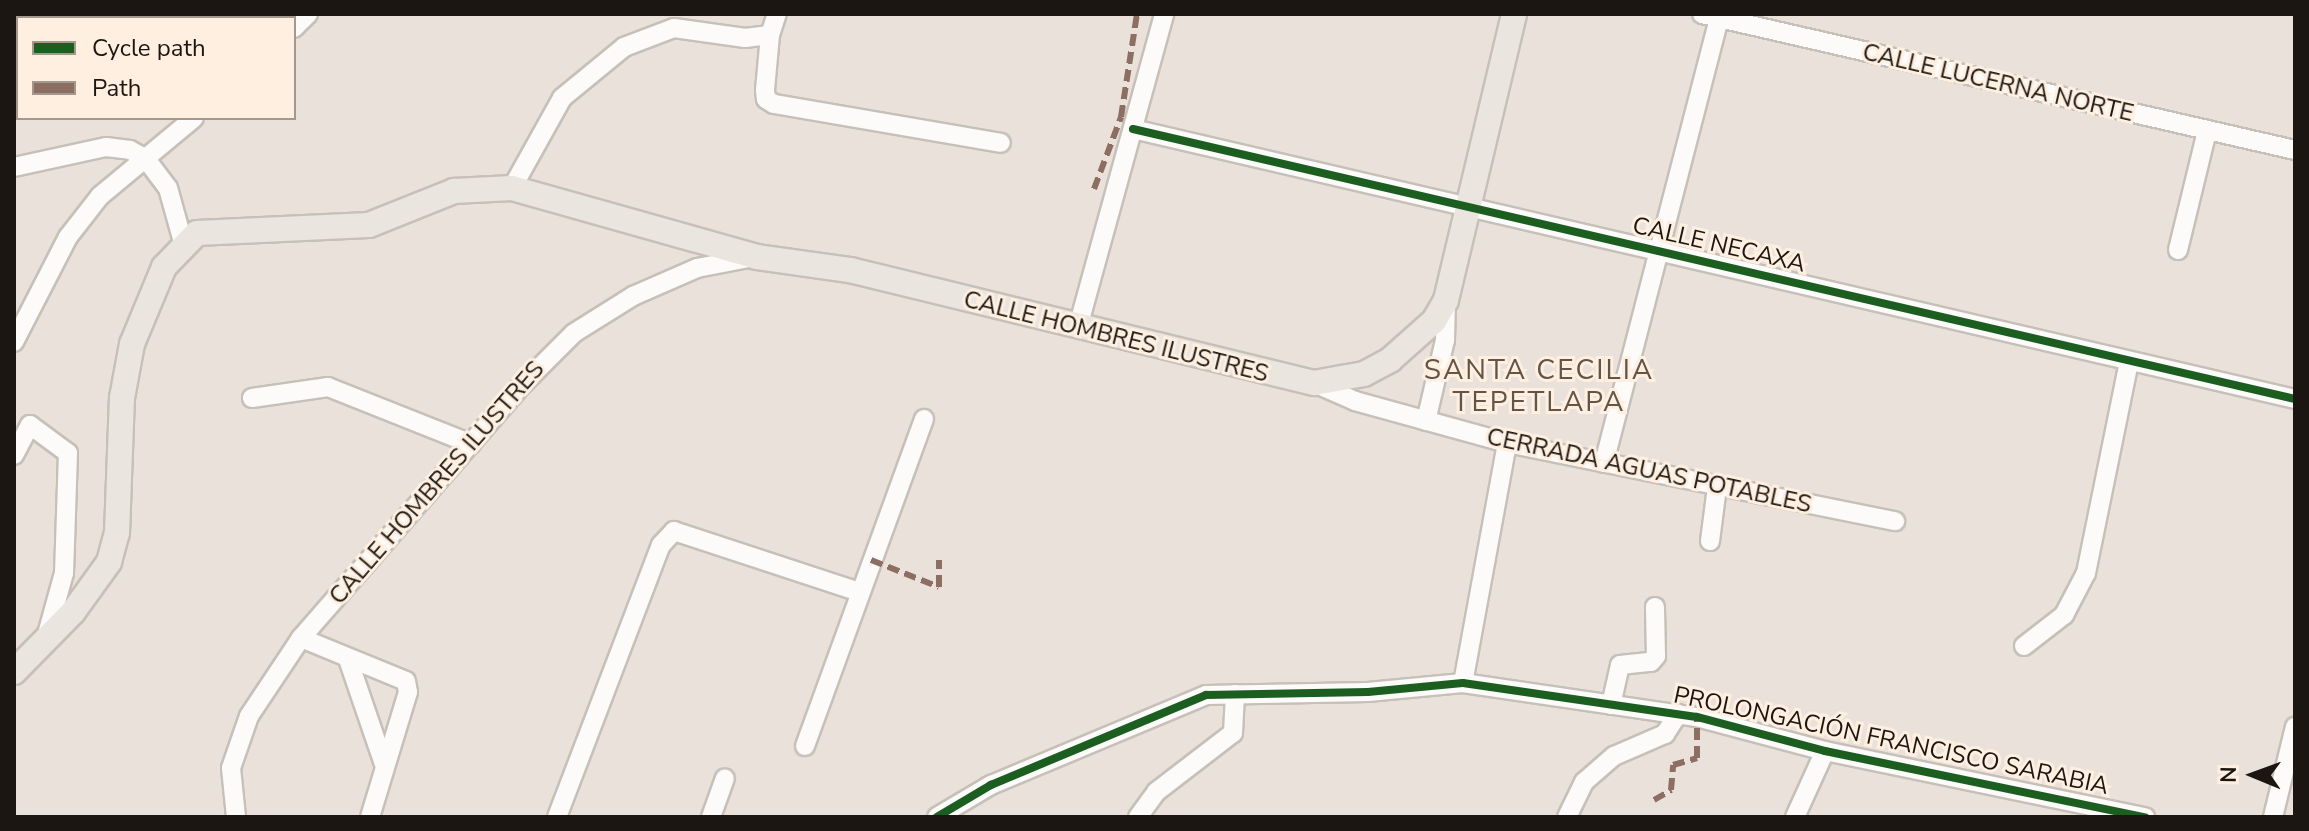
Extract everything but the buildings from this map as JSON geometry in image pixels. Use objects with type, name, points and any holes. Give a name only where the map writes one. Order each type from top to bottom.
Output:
[{"type":"main road","name":"CALLE HOMBRES ILUSTRES","points":[[183,242],[224,229],[369,225],[454,191],[512,188],[757,257],[850,270],[1314,383],[1364,374],[1390,360],[1434,321],[1446,300],[1514,14]]},
{"type":"main road","points":[[14,672],[73,612],[109,562],[117,533],[125,371],[151,292],[183,242]]},
{"type":"street","points":[[777,14],[770,35],[765,90],[766,99],[774,104],[1001,143]]},
{"type":"street","points":[[1078,327],[1164,14]]},
{"type":"street","points":[[1604,463],[1661,252],[1710,16]]},
{"type":"street","name":"CALLE LUCERNA NORTE","points":[[1710,16],[2295,150]]},
{"type":"street","points":[[512,188],[562,98],[624,47],[674,28],[745,38],[770,35]]},
{"type":"street","points":[[14,342],[68,237],[100,196],[192,120]]},
{"type":"street","name":"CALLE NECAXA","points":[[1133,129],[1467,204],[2295,399]]},
{"type":"street","points":[[2178,250],[2207,131]]},
{"type":"street","points":[[14,167],[106,147],[130,150],[146,159],[168,188],[183,242]]},
{"type":"street","name":"CALLE HOMBRES ILUSTRES","points":[[236,817],[231,768],[238,744],[249,716],[301,638],[546,359],[601,314],[697,268],[757,257]]},
{"type":"street","name":"CALLE HOMBRES ILUSTRES","points":[[1426,421],[1445,340],[1446,300]]},
{"type":"street","points":[[2024,646],[2064,615],[2086,573],[2129,362]]},
{"type":"street","name":"CERRADA AGUAS POTABLES","points":[[1314,383],[1355,401],[1507,443],[1895,521]]},
{"type":"street","points":[[252,398],[328,387],[471,444]]},
{"type":"street","points":[[805,746],[924,419]]},
{"type":"street","points":[[14,455],[30,425],[68,453],[64,573],[45,639]]},
{"type":"street","points":[[1463,683],[1507,443]]},
{"type":"street","points":[[1710,541],[1717,487]]},
{"type":"street","points":[[557,817],[661,545],[674,531],[859,592]]},
{"type":"street","points":[[1611,705],[1620,665],[1651,662],[1656,656],[1655,607]]},
{"type":"street","points":[[301,638],[406,681],[408,692],[370,817]]},
{"type":"street","points":[[348,659],[384,764]]},
{"type":"street","name":"PROLONGACIÓN FRANCISCO SARABIA","points":[[937,817],[991,785],[1184,702],[1235,694],[1368,692],[1463,683],[1678,714],[1825,751],[2145,817]]},
{"type":"street","points":[[1138,817],[1174,776],[1233,733],[1235,694]]},
{"type":"street","points":[[1567,817],[1584,782],[1614,756],[1665,734],[1678,714]]},
{"type":"street","points":[[2273,817],[2295,727]]},
{"type":"street","points":[[1795,817],[1825,751]]},
{"type":"street","points":[[711,817],[725,778]]},
{"type":"marked path","points":[[1094,189],[1121,117],[1137,14]]},
{"type":"marked path","points":[[871,560],[939,587],[939,560]]},
{"type":"marked path","points":[[1654,800],[1671,790],[1673,765],[1697,758],[1697,717]]},
{"type":"cycle path","points":[[1133,129],[2295,399]]},
{"type":"cycle path","points":[[937,817],[991,785],[1206,695],[1368,692],[1463,683],[1697,717],[1825,751],[2145,817]]},
{"type":"district","name":"SANTA CECILIA TEPETLAPA","points":[[1539,386]]}]
